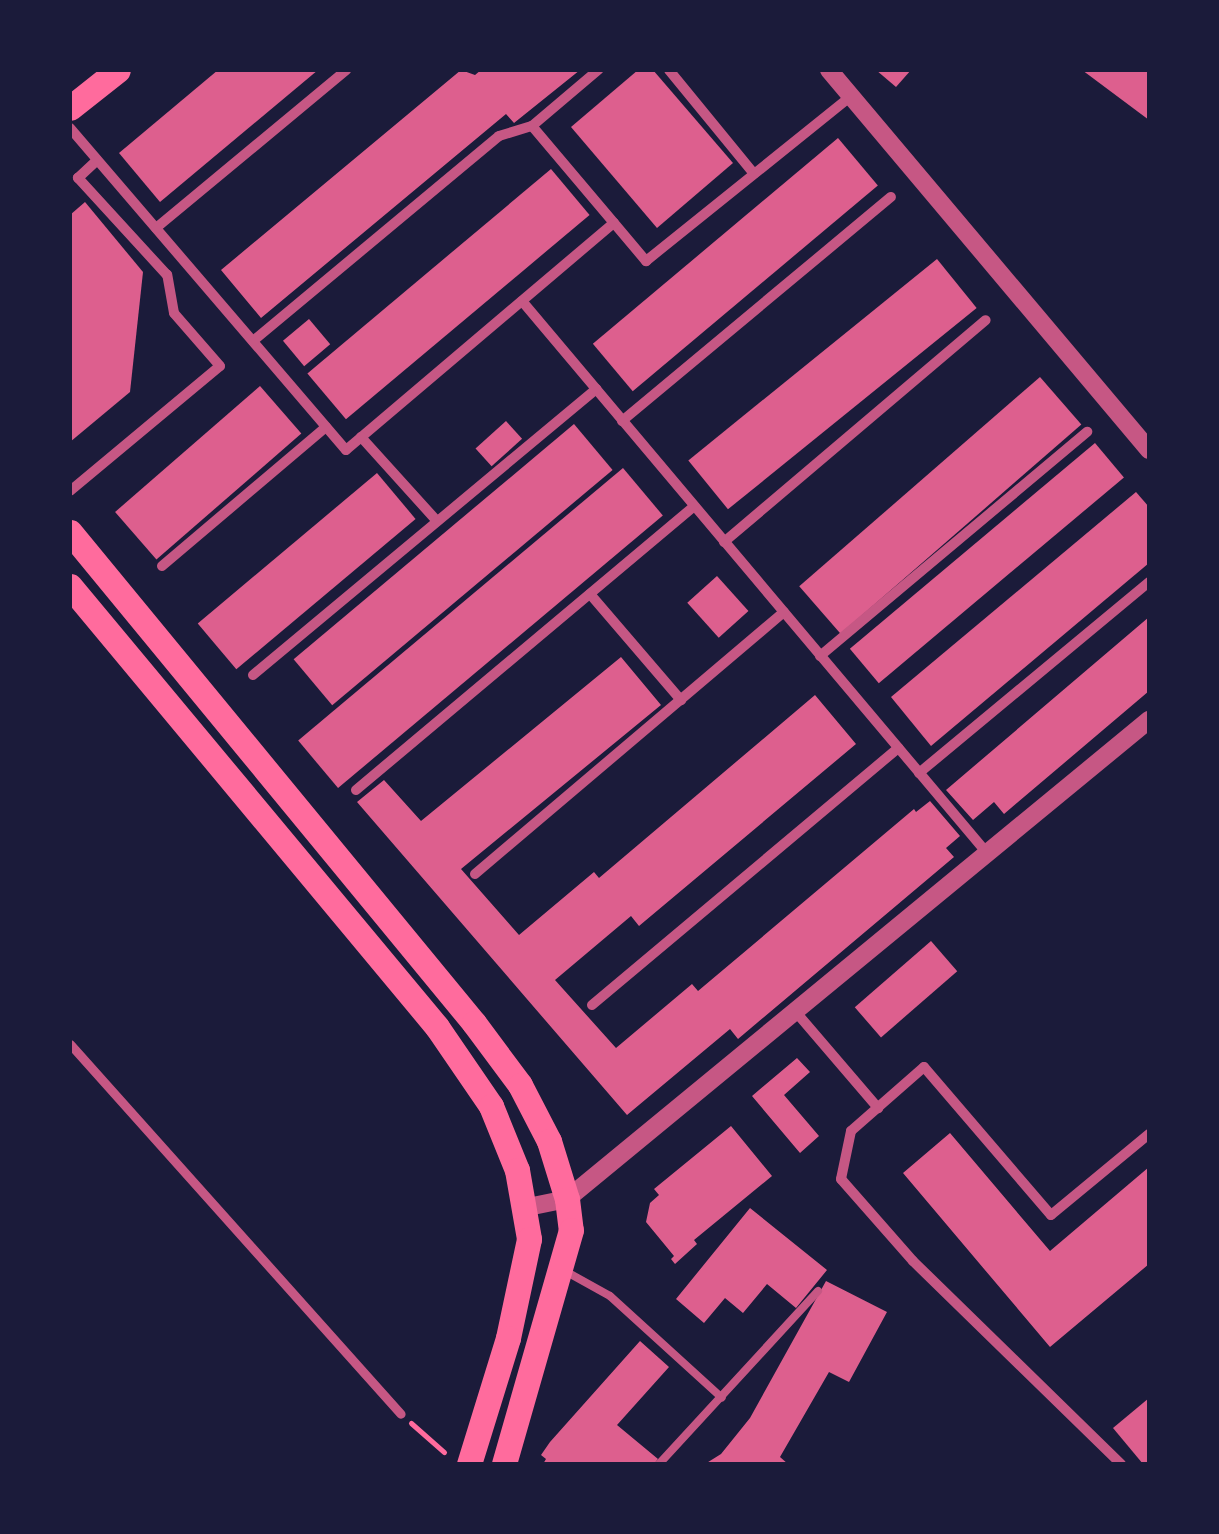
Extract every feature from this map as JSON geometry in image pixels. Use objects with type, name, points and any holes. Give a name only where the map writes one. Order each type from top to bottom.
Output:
[{"type":"main road","points":[[70,108],[118,70]]},
{"type":"main road","points":[[70,532],[509,1069],[549,1141],[568,1199],[571,1230],[504,1464]]},
{"type":"main road","points":[[70,586],[436,1027],[492,1106],[516,1170],[528,1239],[508,1338],[469,1464]]},
{"type":"street","points":[[156,228],[346,70]]},
{"type":"street","points":[[253,341],[499,136],[532,126],[598,70]]},
{"type":"street","points":[[668,70],[754,174]]},
{"type":"street","points":[[829,70],[1149,450]]},
{"type":"street","points":[[532,126],[646,261],[851,96]]},
{"type":"street","points":[[70,128],[346,450],[614,223]]},
{"type":"street","points":[[70,491],[220,366],[174,313],[167,275],[78,178],[97,160]]},
{"type":"street","points":[[622,421],[891,197]]},
{"type":"street","points":[[522,301],[987,854]]},
{"type":"street","points":[[724,542],[986,320]]},
{"type":"street","points":[[253,676],[596,389]]},
{"type":"street","points":[[162,566],[326,428]]},
{"type":"street","points":[[820,656],[1086,432]]},
{"type":"street","points":[[361,437],[436,520]]},
{"type":"street","points":[[356,790],[694,506]]},
{"type":"street","points":[[920,773],[1149,582]]},
{"type":"street","points":[[590,594],[681,700]]},
{"type":"street","points":[[475,874],[784,612]]},
{"type":"street","points":[[524,1208],[568,1199],[1149,720]]},
{"type":"street","points":[[592,1005],[898,748]]},
{"type":"street","points":[[795,1011],[878,1108]]},
{"type":"street","points":[[70,1044],[401,1414]]},
{"type":"street","points":[[1121,1464],[913,1261],[841,1178],[851,1131],[924,1067],[1051,1215],[1149,1134]]},
{"type":"lane","points":[[561,1268],[610,1296],[722,1398]]},
{"type":"lane","points":[[659,1464],[818,1292]]},
{"type":"path","points":[[401,1414],[458,1464]]},
{"type":"building","points":[[218,70],[318,70],[160,202],[119,153]]},
{"type":"building","points":[[461,70],[475,75],[481,70],[580,70],[514,123],[506,114],[261,318],[221,270]]},
{"type":"building","points":[[638,70],[653,70],[733,163],[657,228],[571,127]]},
{"type":"building","points":[[876,70],[911,70],[896,87]]},
{"type":"building","points":[[1082,70],[1149,70],[1149,120]]},
{"type":"building","points":[[838,138],[878,185],[633,391],[593,344]]},
{"type":"building","points":[[551,169],[590,215],[346,419],[307,373]]},
{"type":"building","points":[[85,202],[143,272],[130,392],[70,442],[70,215]]},
{"type":"building","points":[[937,259],[977,308],[728,509],[688,460]]},
{"type":"building","points":[[309,319],[330,344],[304,366],[283,341]]},
{"type":"building","points":[[1040,377],[1081,425],[841,634],[799,586]]},
{"type":"building","points":[[260,386],[301,434],[156,560],[115,512]]},
{"type":"building","points":[[506,421],[522,439],[492,466],[476,448]]},
{"type":"building","points":[[574,424],[613,470],[332,705],[294,659]]},
{"type":"building","points":[[1095,443],[1124,477],[879,683],[850,649]]},
{"type":"building","points":[[623,468],[663,515],[338,788],[298,741]]},
{"type":"building","points":[[377,473],[416,519],[236,669],[198,623]]},
{"type":"building","points":[[1136,492],[1149,507],[1149,563],[931,746],[891,697]]},
{"type":"building","points":[[717,576],[748,611],[719,638],[687,603]]},
{"type":"building","points":[[1149,617],[1149,691],[1004,814],[994,802],[973,820],[946,790]]},
{"type":"building","points":[[621,657],[661,705],[461,869],[519,935],[594,872],[599,878],[815,695],[856,744],[639,926],[631,916],[555,980],[616,1048],[692,984],[698,991],[914,809],[916,812],[930,801],[960,836],[946,848],[954,857],[738,1039],[730,1029],[627,1115],[357,802],[384,780],[421,821]]},
{"type":"building","points":[[931,941],[957,971],[881,1037],[855,1007]]},
{"type":"building","points":[[797,1058],[810,1072],[784,1095],[819,1136],[800,1153],[752,1096]]},
{"type":"building","points":[[731,1126],[772,1176],[694,1240],[697,1244],[675,1264],[671,1259],[674,1256],[646,1222],[650,1203],[659,1195],[654,1189]]},
{"type":"building","points":[[950,1133],[1050,1251],[1149,1167],[1149,1264],[1050,1347],[903,1173]]},
{"type":"building","points":[[750,1208],[827,1270],[796,1308],[767,1284],[743,1313],[725,1298],[704,1323],[676,1299]]},
{"type":"building","points":[[826,1281],[887,1312],[849,1382],[829,1372],[780,1457],[788,1464],[705,1464],[721,1454],[750,1418]]},
{"type":"building","points":[[640,1341],[669,1367],[617,1425],[658,1459],[654,1464],[543,1464],[546,1459],[541,1455],[550,1442]]},
{"type":"building","points":[[1149,1398],[1149,1464],[1143,1464],[1113,1428]]}]
